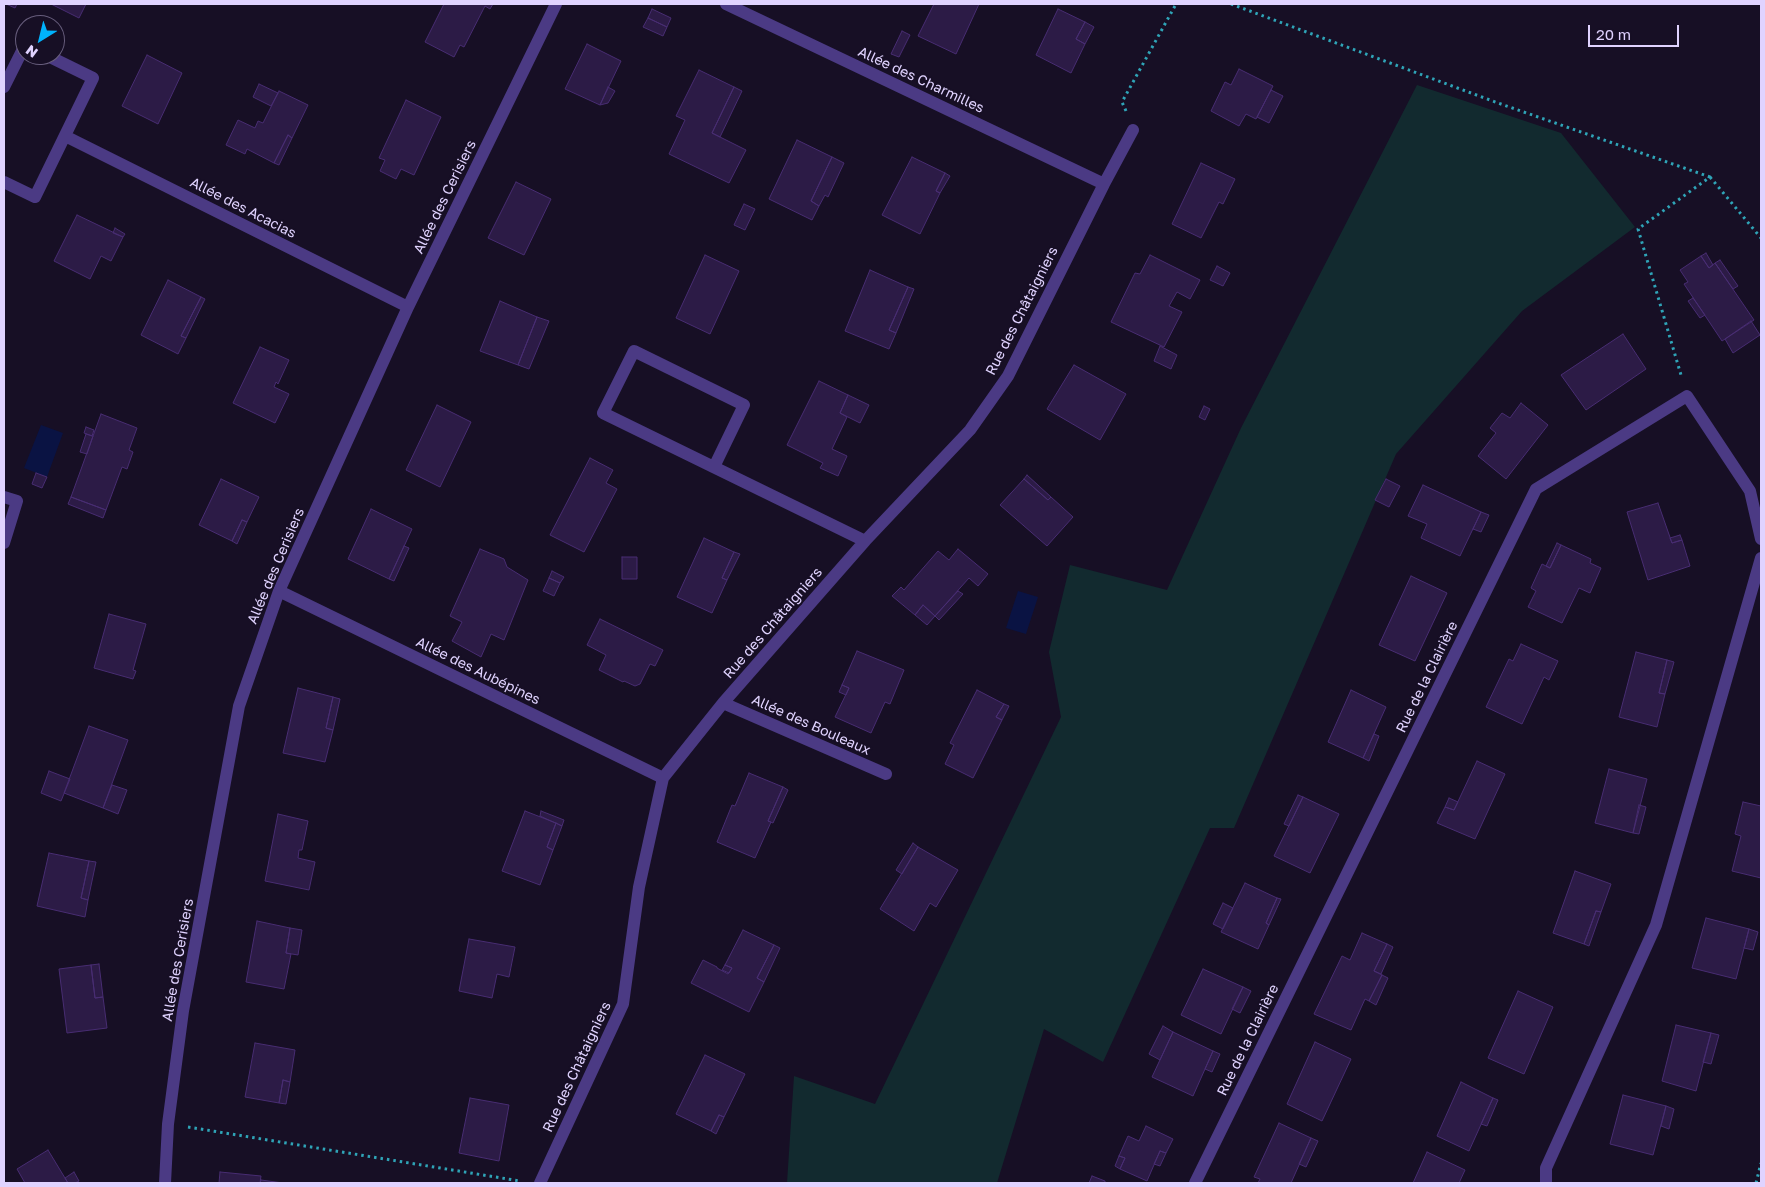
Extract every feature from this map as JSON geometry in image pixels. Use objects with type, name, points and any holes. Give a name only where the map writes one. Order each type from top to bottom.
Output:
[{"type":"street","name":"Allée des Cerisiers","points":[[165,1183],[168,1124],[183,1010],[238,706],[279,591],[408,307],[556,4]]},
{"type":"street","name":"Allée des Charmilles","points":[[726,4],[1104,184]]},
{"type":"street","points":[[4,182],[35,197],[93,78],[65,64]]},
{"type":"street","points":[[4,87],[15,65]]},
{"type":"street","name":"Rue des Châtaigniers","points":[[540,1183],[623,1004],[639,887],[664,778],[723,703],[865,541],[970,430],[1008,376],[1133,130]]},
{"type":"street","name":"Allée des Acacias","points":[[65,136],[408,307]]},
{"type":"street","points":[[714,467],[744,405],[634,351],[603,413],[865,541]]},
{"type":"street","points":[[1687,396],[1750,491],[1761,539]]},
{"type":"street","name":"Rue de la Clairière","points":[[1195,1183],[1536,489],[1687,396]]},
{"type":"street","points":[[4,497],[17,501],[4,543]]},
{"type":"street","points":[[1546,1183],[1546,1168],[1656,925],[1761,558]]},
{"type":"street","name":"Allée des Aubépines","points":[[279,591],[664,778]]},
{"type":"street","name":"Allée des Bouleaux","points":[[723,703],[886,774]]},
{"type":"path","points":[[1133,130],[1122,102],[1176,4]]},
{"type":"path","points":[[1231,4],[1498,104],[1710,177],[1761,238]]},
{"type":"path","points":[[1687,396],[1638,229],[1710,177]]},
{"type":"path","points":[[168,1124],[526,1182]]},
{"type":"path","points":[[1756,1183],[1761,1163]]},
{"type":"green space","points":[[1417,85],[1561,133],[1635,227],[1522,311],[1396,454],[1234,828],[1210,828],[1103,1062],[1044,1029],[997,1183],[787,1183],[794,1076],[875,1104],[1061,717],[1049,652],[1070,565],[1167,590],[1241,428]]},
{"type":"shaded area","points":[[41,425],[63,433],[47,477],[24,468]]},
{"type":"shaded area","points":[[1018,591],[1038,597],[1026,634],[1006,628]]},
{"type":"building","points":[[6,4],[17,4],[15,8]]},
{"type":"building","points":[[51,4],[86,4],[79,18]]},
{"type":"building","points":[[444,4],[493,4],[490,9],[485,6],[464,47],[460,45],[454,57],[425,42]]},
{"type":"building","points":[[934,4],[979,4],[956,54],[918,36]]},
{"type":"building","points":[[652,9],[671,18],[667,27],[648,18]]},
{"type":"building","points":[[1058,9],[1085,22],[1076,39],[1085,44],[1071,73],[1036,55]]},
{"type":"building","points":[[648,18],[667,27],[663,36],[643,27]]},
{"type":"building","points":[[1085,22],[1094,27],[1085,44],[1076,39]]},
{"type":"building","points":[[902,31],[910,35],[899,57],[891,54]]},
{"type":"building","points":[[587,44],[621,61],[600,105],[565,89]]},
{"type":"building","points":[[147,55],[182,73],[158,124],[122,106]]},
{"type":"building","points":[[1239,69],[1273,86],[1256,119],[1246,114],[1239,126],[1211,111],[1225,82],[1231,85]]},
{"type":"building","points":[[699,70],[734,87],[712,133],[746,150],[729,183],[669,154],[685,120],[676,116]]},
{"type":"building","points":[[259,84],[278,93],[271,106],[253,97]]},
{"type":"building","points":[[608,87],[615,91],[608,103],[600,105]]},
{"type":"building","points":[[734,87],[742,91],[720,137],[712,133]]},
{"type":"building","points":[[1271,90],[1283,96],[1269,123],[1257,117]]},
{"type":"building","points":[[279,91],[308,105],[292,138],[288,135],[274,163],[247,149],[245,154],[226,145],[238,120],[255,128],[258,121],[263,123]]},
{"type":"building","points":[[406,100],[441,117],[414,175],[401,169],[396,179],[380,171],[385,160],[379,158]]},
{"type":"building","points":[[288,135],[292,138],[279,165],[274,163]]},
{"type":"building","points":[[797,140],[832,157],[811,201],[819,206],[812,220],[769,199]]},
{"type":"building","points":[[832,157],[844,163],[828,197],[825,195],[819,206],[811,201]]},
{"type":"building","points":[[912,157],[945,173],[936,191],[940,193],[920,234],[882,215]]},
{"type":"building","points":[[1201,163],[1235,179],[1223,204],[1219,202],[1201,238],[1172,224]]},
{"type":"building","points":[[945,173],[950,176],[940,193],[936,191]]},
{"type":"building","points":[[516,182],[551,199],[524,255],[488,238]]},
{"type":"building","points":[[744,204],[755,209],[745,230],[734,225]]},
{"type":"building","points":[[77,215],[123,237],[111,261],[101,256],[90,279],[54,261]]},
{"type":"building","points":[[115,228],[125,234],[123,237],[113,233]]},
{"type":"building","points":[[1706,253],[1713,265],[1709,268],[1701,256]]},
{"type":"building","points":[[705,255],[739,271],[710,334],[676,318]]},
{"type":"building","points":[[1150,255],[1200,280],[1190,299],[1177,292],[1169,306],[1182,312],[1164,347],[1111,322],[1135,273],[1140,274]]},
{"type":"building","points":[[1701,256],[1709,268],[1715,263],[1754,320],[1722,341],[1684,284],[1688,282],[1680,270]]},
{"type":"building","points":[[1720,260],[1738,286],[1733,289],[1715,263]]},
{"type":"building","points":[[1217,266],[1230,273],[1223,286],[1210,280]]},
{"type":"building","points":[[870,270],[908,287],[889,330],[896,333],[889,349],[845,331]]},
{"type":"building","points":[[168,280],[201,297],[181,336],[186,338],[178,354],[141,335]]},
{"type":"building","points":[[908,287],[914,289],[896,333],[889,330]]},
{"type":"building","points":[[201,297],[205,299],[186,338],[181,336]]},
{"type":"building","points":[[1693,298],[1705,315],[1700,318],[1688,301]]},
{"type":"building","points":[[500,301],[537,317],[518,365],[480,351]]},
{"type":"building","points":[[537,317],[549,321],[529,369],[518,365]]},
{"type":"building","points":[[1751,321],[1760,335],[1733,353],[1725,339]]},
{"type":"building","points":[[1623,334],[1646,369],[1586,410],[1561,375]]},
{"type":"building","points":[[1160,346],[1177,355],[1171,369],[1154,361]]},
{"type":"building","points":[[260,347],[289,360],[278,384],[276,382],[274,387],[289,394],[275,423],[233,403]]},
{"type":"building","points":[[1074,365],[1126,394],[1100,440],[1047,409]]},
{"type":"building","points":[[819,381],[848,395],[840,413],[847,417],[832,449],[847,456],[838,476],[820,468],[823,463],[787,445]]},
{"type":"building","points":[[848,395],[869,405],[860,423],[840,413]]},
{"type":"building","points":[[1521,403],[1548,425],[1506,479],[1478,456],[1496,433],[1490,428],[1502,413],[1510,418]]},
{"type":"building","points":[[437,405],[471,422],[440,487],[406,470]]},
{"type":"building","points":[[1204,406],[1210,409],[1205,420],[1199,417]]},
{"type":"building","points":[[101,414],[137,428],[129,450],[133,452],[127,469],[122,467],[106,510],[71,497]]},
{"type":"building","points":[[86,427],[94,430],[92,436],[84,433]]},
{"type":"building","points":[[86,434],[93,436],[87,454],[80,452]]},
{"type":"building","points":[[590,458],[613,470],[606,483],[617,489],[584,552],[550,535]]},
{"type":"building","points":[[36,473],[47,477],[42,488],[32,484]]},
{"type":"building","points":[[1027,475],[1051,497],[1048,500],[1024,479]]},
{"type":"building","points":[[221,479],[259,497],[247,522],[242,520],[232,541],[199,525]]},
{"type":"building","points":[[1024,479],[1048,500],[1051,497],[1073,517],[1047,546],[1000,505]]},
{"type":"building","points":[[1386,479],[1400,486],[1389,507],[1375,500]]},
{"type":"building","points":[[1423,485],[1481,512],[1460,556],[1421,538],[1427,524],[1408,516]]},
{"type":"building","points":[[71,497],[106,510],[103,518],[68,504]]},
{"type":"building","points":[[1658,503],[1672,543],[1682,540],[1690,566],[1648,580],[1627,512]]},
{"type":"building","points":[[371,509],[412,529],[389,579],[348,559]]},
{"type":"building","points":[[1481,512],[1489,515],[1481,532],[1473,529]]},
{"type":"building","points":[[242,520],[247,522],[237,544],[232,541]]},
{"type":"building","points":[[1680,535],[1682,540],[1672,543],[1670,538]]},
{"type":"building","points":[[704,538],[734,552],[722,578],[727,580],[712,613],[677,597]]},
{"type":"building","points":[[1557,543],[1561,545],[1550,568],[1546,566]]},
{"type":"building","points":[[1561,545],[1591,559],[1590,563],[1601,568],[1590,593],[1579,588],[1562,623],[1528,607],[1536,591],[1531,588],[1542,564],[1550,568]]},
{"type":"building","points":[[404,546],[409,548],[394,581],[389,579]]},
{"type":"building","points":[[480,549],[504,559],[507,567],[528,580],[504,640],[491,634],[481,657],[452,641],[462,622],[450,616]]},
{"type":"building","points":[[958,549],[988,574],[978,586],[969,578],[935,616],[923,605],[915,615],[892,596],[901,587],[904,590],[938,551],[949,560]]},
{"type":"building","points":[[734,552],[740,554],[727,580],[722,578]]},
{"type":"building","points":[[622,557],[637,557],[637,579],[622,579]]},
{"type":"building","points":[[552,571],[564,577],[560,583],[549,578]]},
{"type":"building","points":[[1411,576],[1447,593],[1415,661],[1379,645]]},
{"type":"building","points":[[549,578],[560,583],[554,596],[543,591]]},
{"type":"building","points":[[958,591],[963,594],[939,620],[935,616]]},
{"type":"building","points":[[923,605],[935,616],[927,625],[915,615]]},
{"type":"building","points":[[109,614],[146,624],[133,670],[136,671],[133,679],[94,668]]},
{"type":"building","points":[[600,619],[663,650],[655,666],[650,664],[640,684],[635,686],[623,682],[599,670],[606,655],[587,645]]},
{"type":"building","points":[[1521,644],[1558,661],[1549,680],[1544,677],[1522,724],[1486,707],[1509,659],[1513,661]]},
{"type":"building","points":[[857,651],[904,670],[890,704],[885,702],[871,733],[835,717],[849,688],[842,685]]},
{"type":"building","points":[[1636,652],[1667,660],[1659,693],[1665,694],[1657,727],[1619,717]]},
{"type":"building","points":[[1667,660],[1674,662],[1665,694],[1659,693]]},
{"type":"building","points":[[842,685],[849,688],[846,695],[839,692]]},
{"type":"building","points":[[298,688],[333,697],[326,728],[333,730],[325,762],[283,753]]},
{"type":"building","points":[[977,690],[1004,704],[996,717],[1002,720],[973,778],[945,764],[954,745],[950,743]]},
{"type":"building","points":[[1351,690],[1386,707],[1363,758],[1328,742]]},
{"type":"building","points":[[333,697],[340,699],[333,730],[326,728]]},
{"type":"building","points":[[1004,704],[1009,706],[1002,720],[996,717]]},
{"type":"building","points":[[89,726],[128,740],[103,808],[64,793]]},
{"type":"building","points":[[1374,734],[1379,736],[1369,761],[1363,758]]},
{"type":"building","points":[[1477,761],[1505,774],[1475,839],[1437,823],[1445,807],[1454,810]]},
{"type":"building","points":[[1609,769],[1647,779],[1633,833],[1595,823]]},
{"type":"building","points":[[49,771],[70,779],[61,801],[41,793]]},
{"type":"building","points":[[749,773],[783,787],[768,821],[771,822],[755,858],[717,842],[732,805],[735,806]]},
{"type":"building","points":[[112,785],[127,790],[118,814],[103,808]]},
{"type":"building","points":[[783,787],[788,790],[773,823],[768,821]]},
{"type":"building","points":[[1298,795],[1303,797],[1289,826],[1284,824]]},
{"type":"building","points":[[1303,797],[1339,814],[1310,873],[1274,856]]},
{"type":"building","points":[[1449,798],[1458,802],[1454,810],[1445,807]]},
{"type":"building","points":[[1743,802],[1761,806],[1761,878],[1732,871],[1741,836],[1735,834]]},
{"type":"building","points":[[1639,805],[1646,807],[1639,834],[1633,833]]},
{"type":"building","points":[[525,811],[556,823],[547,847],[553,850],[540,885],[502,871]]},
{"type":"building","points":[[541,811],[564,820],[562,826],[540,816]]},
{"type":"building","points":[[278,814],[308,821],[302,850],[299,850],[298,858],[315,862],[309,890],[265,881]]},
{"type":"building","points":[[556,823],[562,826],[553,850],[547,847]]},
{"type":"building","points":[[913,843],[918,847],[902,874],[896,870]]},
{"type":"building","points":[[918,847],[958,870],[936,907],[930,903],[914,931],[880,909]]},
{"type":"building","points":[[49,853],[89,861],[81,898],[88,900],[85,917],[37,906]]},
{"type":"building","points":[[89,861],[96,862],[88,900],[81,898]]},
{"type":"building","points":[[1575,871],[1611,884],[1601,912],[1596,911],[1584,944],[1553,933]]},
{"type":"building","points":[[1245,883],[1277,898],[1266,923],[1269,925],[1258,949],[1221,932]]},
{"type":"building","points":[[1277,898],[1281,899],[1269,925],[1266,923]]},
{"type":"building","points":[[1223,903],[1233,908],[1223,929],[1213,924]]},
{"type":"building","points":[[1596,911],[1601,912],[1589,946],[1584,944]]},
{"type":"building","points":[[1706,918],[1749,929],[1736,979],[1692,968]]},
{"type":"building","points":[[257,921],[290,928],[286,953],[291,954],[284,989],[246,982]]},
{"type":"building","points":[[290,928],[302,930],[298,955],[286,953]]},
{"type":"building","points":[[1749,929],[1758,932],[1753,950],[1744,948]]},
{"type":"building","points":[[743,930],[774,945],[757,978],[764,982],[749,1012],[691,983],[703,960],[728,974],[732,968],[725,965]]},
{"type":"building","points":[[1362,933],[1387,944],[1374,971],[1382,975],[1369,1001],[1365,999],[1351,1030],[1314,1014],[1342,956],[1350,960]]},
{"type":"building","points":[[469,939],[515,947],[509,977],[497,974],[492,998],[459,991]]},
{"type":"building","points":[[1387,944],[1393,947],[1381,974],[1374,971]]},
{"type":"building","points":[[774,945],[780,948],[764,982],[757,978]]},
{"type":"building","points":[[99,964],[103,997],[95,998],[91,965]]},
{"type":"building","points":[[91,965],[95,998],[103,997],[107,1028],[67,1033],[59,969]]},
{"type":"building","points":[[725,965],[732,968],[729,973],[722,970]]},
{"type":"building","points":[[1203,969],[1243,987],[1221,1034],[1181,1015]]},
{"type":"building","points":[[1382,975],[1388,978],[1376,1005],[1369,1001]]},
{"type":"building","points":[[1243,987],[1251,991],[1240,1013],[1232,1009]]},
{"type":"building","points":[[1518,991],[1553,1007],[1524,1074],[1488,1058]]},
{"type":"building","points":[[1676,1025],[1711,1033],[1696,1091],[1662,1081]]},
{"type":"building","points":[[1163,1026],[1173,1032],[1160,1060],[1149,1054]]},
{"type":"building","points":[[1173,1032],[1213,1051],[1193,1096],[1152,1077]]},
{"type":"building","points":[[1711,1033],[1719,1035],[1711,1064],[1703,1062]]},
{"type":"building","points":[[1315,1042],[1351,1059],[1322,1121],[1287,1104]]},
{"type":"building","points":[[255,1043],[295,1050],[290,1082],[283,1080],[279,1103],[245,1097]]},
{"type":"building","points":[[1213,1051],[1220,1054],[1212,1072],[1205,1069]]},
{"type":"building","points":[[705,1055],[745,1074],[724,1117],[719,1115],[711,1131],[676,1114]]},
{"type":"building","points":[[283,1080],[290,1082],[286,1104],[279,1103]]},
{"type":"building","points":[[1461,1082],[1493,1098],[1469,1151],[1437,1136]]},
{"type":"building","points":[[1623,1095],[1666,1106],[1653,1155],[1610,1144]]},
{"type":"building","points":[[470,1098],[509,1105],[499,1161],[459,1153]]},
{"type":"building","points":[[1493,1098],[1498,1100],[1487,1126],[1481,1124]]},
{"type":"building","points":[[1666,1106],[1674,1109],[1669,1129],[1661,1126]]},
{"type":"building","points":[[719,1115],[724,1117],[716,1134],[711,1131]]},
{"type":"building","points":[[1279,1123],[1311,1138],[1291,1183],[1258,1183],[1260,1179],[1254,1177]]},
{"type":"building","points":[[1146,1126],[1173,1139],[1166,1153],[1160,1151],[1147,1181],[1120,1169],[1125,1158],[1119,1156],[1128,1136],[1139,1141]]},
{"type":"building","points":[[1311,1138],[1318,1141],[1306,1167],[1299,1164]]},
{"type":"building","points":[[48,1150],[68,1183],[25,1183],[17,1169]]},
{"type":"building","points":[[1160,1151],[1166,1153],[1160,1166],[1154,1164]]},
{"type":"building","points":[[1427,1152],[1465,1170],[1459,1183],[1413,1183]]},
{"type":"building","points":[[1119,1156],[1125,1158],[1120,1169],[1115,1166]]},
{"type":"building","points":[[74,1172],[79,1181],[68,1183],[65,1178]]},
{"type":"building","points":[[220,1172],[261,1176],[260,1183],[219,1183]]},
{"type":"building","points":[[1092,1176],[1105,1181],[1105,1183],[1089,1183]]},
{"type":"building","points":[[261,1180],[283,1183],[260,1183]]}]
